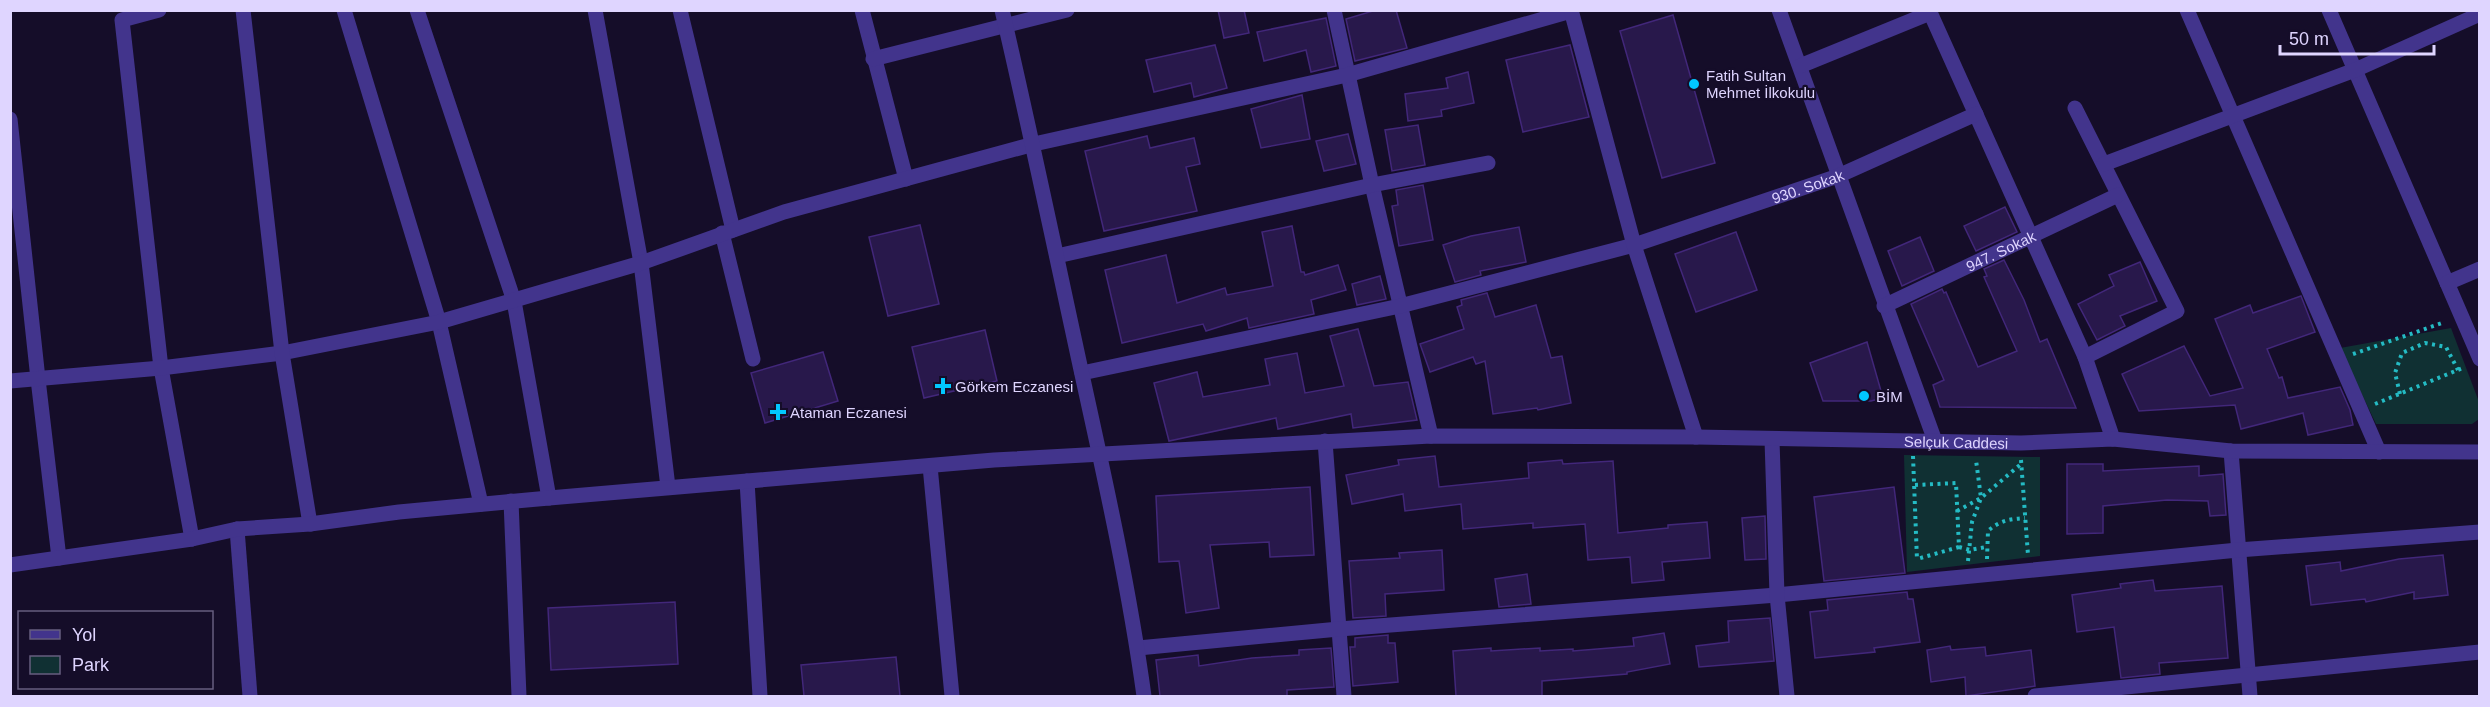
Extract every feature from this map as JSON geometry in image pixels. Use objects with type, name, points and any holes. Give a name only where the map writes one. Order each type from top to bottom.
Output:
[{"type":"street","points":[[159,10],[122,20],[161,368],[192,539]]},
{"type":"street","points":[[243,10],[282,353],[310,524]]},
{"type":"street","points":[[344,10],[439,322],[481,504]]},
{"type":"street","points":[[417,10],[514,301],[549,498]]},
{"type":"street","points":[[595,10],[641,263],[668,487]]},
{"type":"street","points":[[680,10],[753,359]]},
{"type":"street","points":[[862,10],[906,179]]},
{"type":"street","points":[[873,59],[1004,18],[1067,10]]},
{"type":"street","points":[[1334,10],[1372,185],[1431,436]]},
{"type":"street","points":[[1779,10],[1884,306],[1935,441]]},
{"type":"street","points":[[2187,10],[2379,452]]},
{"type":"street","points":[[2329,10],[2461,316],[2474,362]]},
{"type":"street","points":[[10,381],[161,368],[282,353],[439,322],[641,263],[784,212],[1034,144],[1347,75],[1571,11],[1634,246],[1696,437]]},
{"type":"street","points":[[1800,66],[1929,12],[2085,357],[2114,439]]},
{"type":"street","points":[[2104,164],[2355,70],[2479,14]]},
{"type":"street","points":[[1004,18],[1034,144],[1100,453],[1138,648],[1144,696]]},
{"type":"street","points":[[2075,108],[2177,311],[2085,357]]},
{"type":"street","name":"930. Sokak","points":[[1082,373],[1400,306],[1634,246],[1838,176],[1976,114]]},
{"type":"street","points":[[10,119],[59,558]]},
{"type":"street","points":[[1057,256],[1372,185],[1488,163]]},
{"type":"street","name":"947. Sokak","points":[[1884,306],[2118,195]]},
{"type":"street","points":[[2447,283],[2480,269]]},
{"type":"street","name":"Selçuk Caddesi","points":[[10,565],[192,539],[237,529],[310,524],[511,501],[1100,453],[1431,436],[1696,437],[2021,443],[2114,439],[2231,451],[2480,452]]},
{"type":"street","points":[[1772,440],[1777,595],[1787,696]]},
{"type":"street","points":[[1325,441],[1344,696]]},
{"type":"street","points":[[2231,451],[2250,696]]},
{"type":"street","points":[[930,466],[952,696]]},
{"type":"street","points":[[747,481],[760,696]]},
{"type":"street","points":[[511,501],[519,696]]},
{"type":"street","points":[[237,529],[250,696]]},
{"type":"street","points":[[1138,648],[1339,629],[1777,595],[2238,550],[2480,532]]},
{"type":"street","points":[[2035,696],[2480,652]]},
{"type":"path","points":[[2338,360],[2461,316]]},
{"type":"path","points":[[2400,394],[2395,373],[2402,353],[2425,343],[2446,347],[2458,370]]},
{"type":"path","points":[[2361,410],[2474,362]]},
{"type":"path","points":[[1912,441],[1918,581]]},
{"type":"path","points":[[1965,577],[1972,522],[1981,498],[1972,441]]},
{"type":"path","points":[[2021,443],[2030,570]]},
{"type":"path","points":[[1957,511],[1981,498],[2021,464]]},
{"type":"path","points":[[1915,484],[1956,483],[1959,547]]},
{"type":"path","points":[[1988,574],[1986,547],[1988,531],[1995,524],[2009,519],[2025,519]]},
{"type":"path","points":[[1917,559],[1959,547],[1970,550],[1986,547]]},
{"type":"green space","points":[[2451,328],[2479,402],[2479,419],[2472,424],[2376,424],[2340,348]]},
{"type":"green space","points":[[1904,455],[2040,457],[2040,556],[1907,572]]},
{"type":"building","points":[[1218,10],[1244,10],[1249,33],[1224,38]]},
{"type":"building","points":[[1376,10],[1396,10],[1407,48],[1355,61],[1346,19]]},
{"type":"building","points":[[1673,15],[1715,163],[1662,178],[1620,31]]},
{"type":"building","points":[[1326,18],[1336,66],[1311,72],[1306,50],[1264,61],[1257,32]]},
{"type":"building","points":[[1215,45],[1227,88],[1194,97],[1191,83],[1154,92],[1146,60]]},
{"type":"building","points":[[1570,45],[1589,117],[1523,132],[1506,60]]},
{"type":"building","points":[[1468,72],[1474,103],[1441,110],[1442,116],[1408,121],[1405,94],[1448,88],[1446,78]]},
{"type":"building","points":[[1302,95],[1310,139],[1261,148],[1251,109]]},
{"type":"building","points":[[1418,125],[1425,165],[1392,171],[1385,130]]},
{"type":"building","points":[[1348,134],[1356,164],[1324,171],[1316,141]]},
{"type":"building","points":[[1147,136],[1150,148],[1194,138],[1200,164],[1186,167],[1197,211],[1104,231],[1085,151]]},
{"type":"building","points":[[1423,185],[1433,240],[1399,246],[1392,206],[1398,205],[1396,190]]},
{"type":"building","points":[[2005,207],[2017,232],[1976,251],[1964,226]]},
{"type":"building","points":[[920,225],[939,304],[888,316],[869,237]]},
{"type":"building","points":[[1292,226],[1301,272],[1305,275],[1338,265],[1346,290],[1311,300],[1314,314],[1249,328],[1247,318],[1206,331],[1203,324],[1122,343],[1105,270],[1166,255],[1177,303],[1225,288],[1227,295],[1273,286],[1262,232]]},
{"type":"building","points":[[1519,227],[1526,262],[1480,271],[1481,275],[1455,282],[1443,245],[1471,236]]},
{"type":"building","points":[[1736,232],[1757,290],[1696,312],[1675,254]]},
{"type":"building","points":[[1920,237],[1934,271],[1902,286],[1888,251]]},
{"type":"building","points":[[2004,260],[2024,300],[2040,342],[2047,339],[2076,408],[1940,407],[1933,385],[1944,380],[1911,304],[1942,289],[1944,293],[1946,292],[1978,367],[2017,351],[1984,277],[1987,276],[1984,269]]},
{"type":"building","points":[[2140,262],[2157,301],[2120,316],[2125,326],[2097,340],[2078,304],[2114,286],[2109,275]]},
{"type":"building","points":[[1380,276],[1386,299],[1357,305],[1352,284]]},
{"type":"building","points":[[1487,293],[1495,317],[1536,305],[1551,358],[1562,356],[1571,403],[1538,410],[1537,408],[1493,414],[1485,361],[1476,364],[1473,357],[1430,372],[1420,344],[1464,329],[1457,307],[1462,305],[1461,300]]},
{"type":"building","points":[[2301,296],[2315,332],[2267,349],[2279,378],[2282,377],[2288,398],[2340,387],[2350,410],[2353,425],[2308,435],[2303,413],[2241,429],[2235,405],[2139,411],[2122,374],[2184,346],[2210,396],[2243,388],[2215,319],[2250,305],[2253,313]]},
{"type":"building","points":[[1358,329],[1374,386],[1408,382],[1417,420],[1353,428],[1351,414],[1278,429],[1276,418],[1169,441],[1154,383],[1197,372],[1203,397],[1270,385],[1265,359],[1297,353],[1305,393],[1344,386],[1330,336]]},
{"type":"building","points":[[985,330],[997,381],[924,398],[912,347]]},
{"type":"building","points":[[1867,342],[1883,398],[1871,401],[1823,401],[1810,363]]},
{"type":"building","points":[[823,352],[838,401],[765,423],[751,373]]},
{"type":"building","points":[[1435,456],[1439,487],[1529,478],[1528,463],[1562,460],[1563,464],[1613,461],[1618,533],[1668,528],[1668,525],[1707,522],[1710,558],[1662,562],[1664,580],[1632,583],[1630,557],[1588,560],[1585,524],[1533,528],[1533,523],[1463,529],[1461,504],[1405,511],[1403,494],[1352,504],[1346,475],[1399,465],[1398,460]]},
{"type":"building","points":[[2067,464],[2103,464],[2103,471],[2199,466],[2199,476],[2223,474],[2226,515],[2210,516],[2208,501],[2167,500],[2103,506],[2103,533],[2067,534]]},
{"type":"building","points":[[1310,487],[1314,555],[1270,557],[1269,542],[1210,545],[1219,608],[1186,613],[1179,561],[1159,562],[1156,496]]},
{"type":"building","points":[[1894,487],[1905,573],[1824,581],[1814,497]]},
{"type":"building","points":[[1765,516],[1766,559],[1745,560],[1742,518]]},
{"type":"building","points":[[1442,550],[1444,590],[1385,594],[1386,616],[1353,618],[1349,561],[1400,558],[1399,553]]},
{"type":"building","points":[[2443,555],[2448,595],[2414,599],[2414,592],[2366,602],[2365,599],[2311,605],[2306,566],[2340,562],[2341,571],[2399,559]]},
{"type":"building","points":[[1527,574],[1531,604],[1499,607],[1495,579]]},
{"type":"building","points":[[2153,580],[2155,591],[2222,586],[2228,658],[2159,663],[2160,674],[2121,678],[2114,627],[2077,632],[2072,595],[2121,588],[2120,584]]},
{"type":"building","points":[[1907,592],[1908,599],[1913,599],[1920,642],[1874,648],[1875,652],[1815,658],[1810,612],[1828,610],[1827,600]]},
{"type":"building","points":[[675,602],[678,664],[551,670],[548,608]]},
{"type":"building","points":[[1770,618],[1774,661],[1699,667],[1696,646],[1729,642],[1728,621]]},
{"type":"building","points":[[1664,633],[1670,664],[1627,672],[1627,674],[1542,681],[1542,696],[1456,696],[1453,651],[1540,648],[1540,651],[1573,649],[1573,651],[1634,646],[1633,638]]},
{"type":"building","points":[[1388,635],[1388,643],[1395,643],[1398,682],[1353,686],[1350,647],[1355,647],[1355,638]]},
{"type":"building","points":[[1950,646],[1951,650],[1985,647],[1986,656],[2031,650],[2035,686],[1966,696],[1965,677],[1931,682],[1927,650]]},
{"type":"building","points":[[1331,648],[1334,687],[1287,690],[1287,696],[1160,696],[1156,660],[1198,655],[1199,666],[1252,658],[1299,655],[1299,650]]},
{"type":"building","points":[[896,657],[900,696],[804,696],[801,665]]},
{"type":"place","name":"Fatih Sultan Mehmet İlkokulu","points":[[1694,84]]},
{"type":"place","name":"Görkem Eczanesi","points":[[943,386]]},
{"type":"place","name":"BİM","points":[[1864,396]]},
{"type":"place","name":"Ataman Eczanesi","points":[[778,412]]}]
